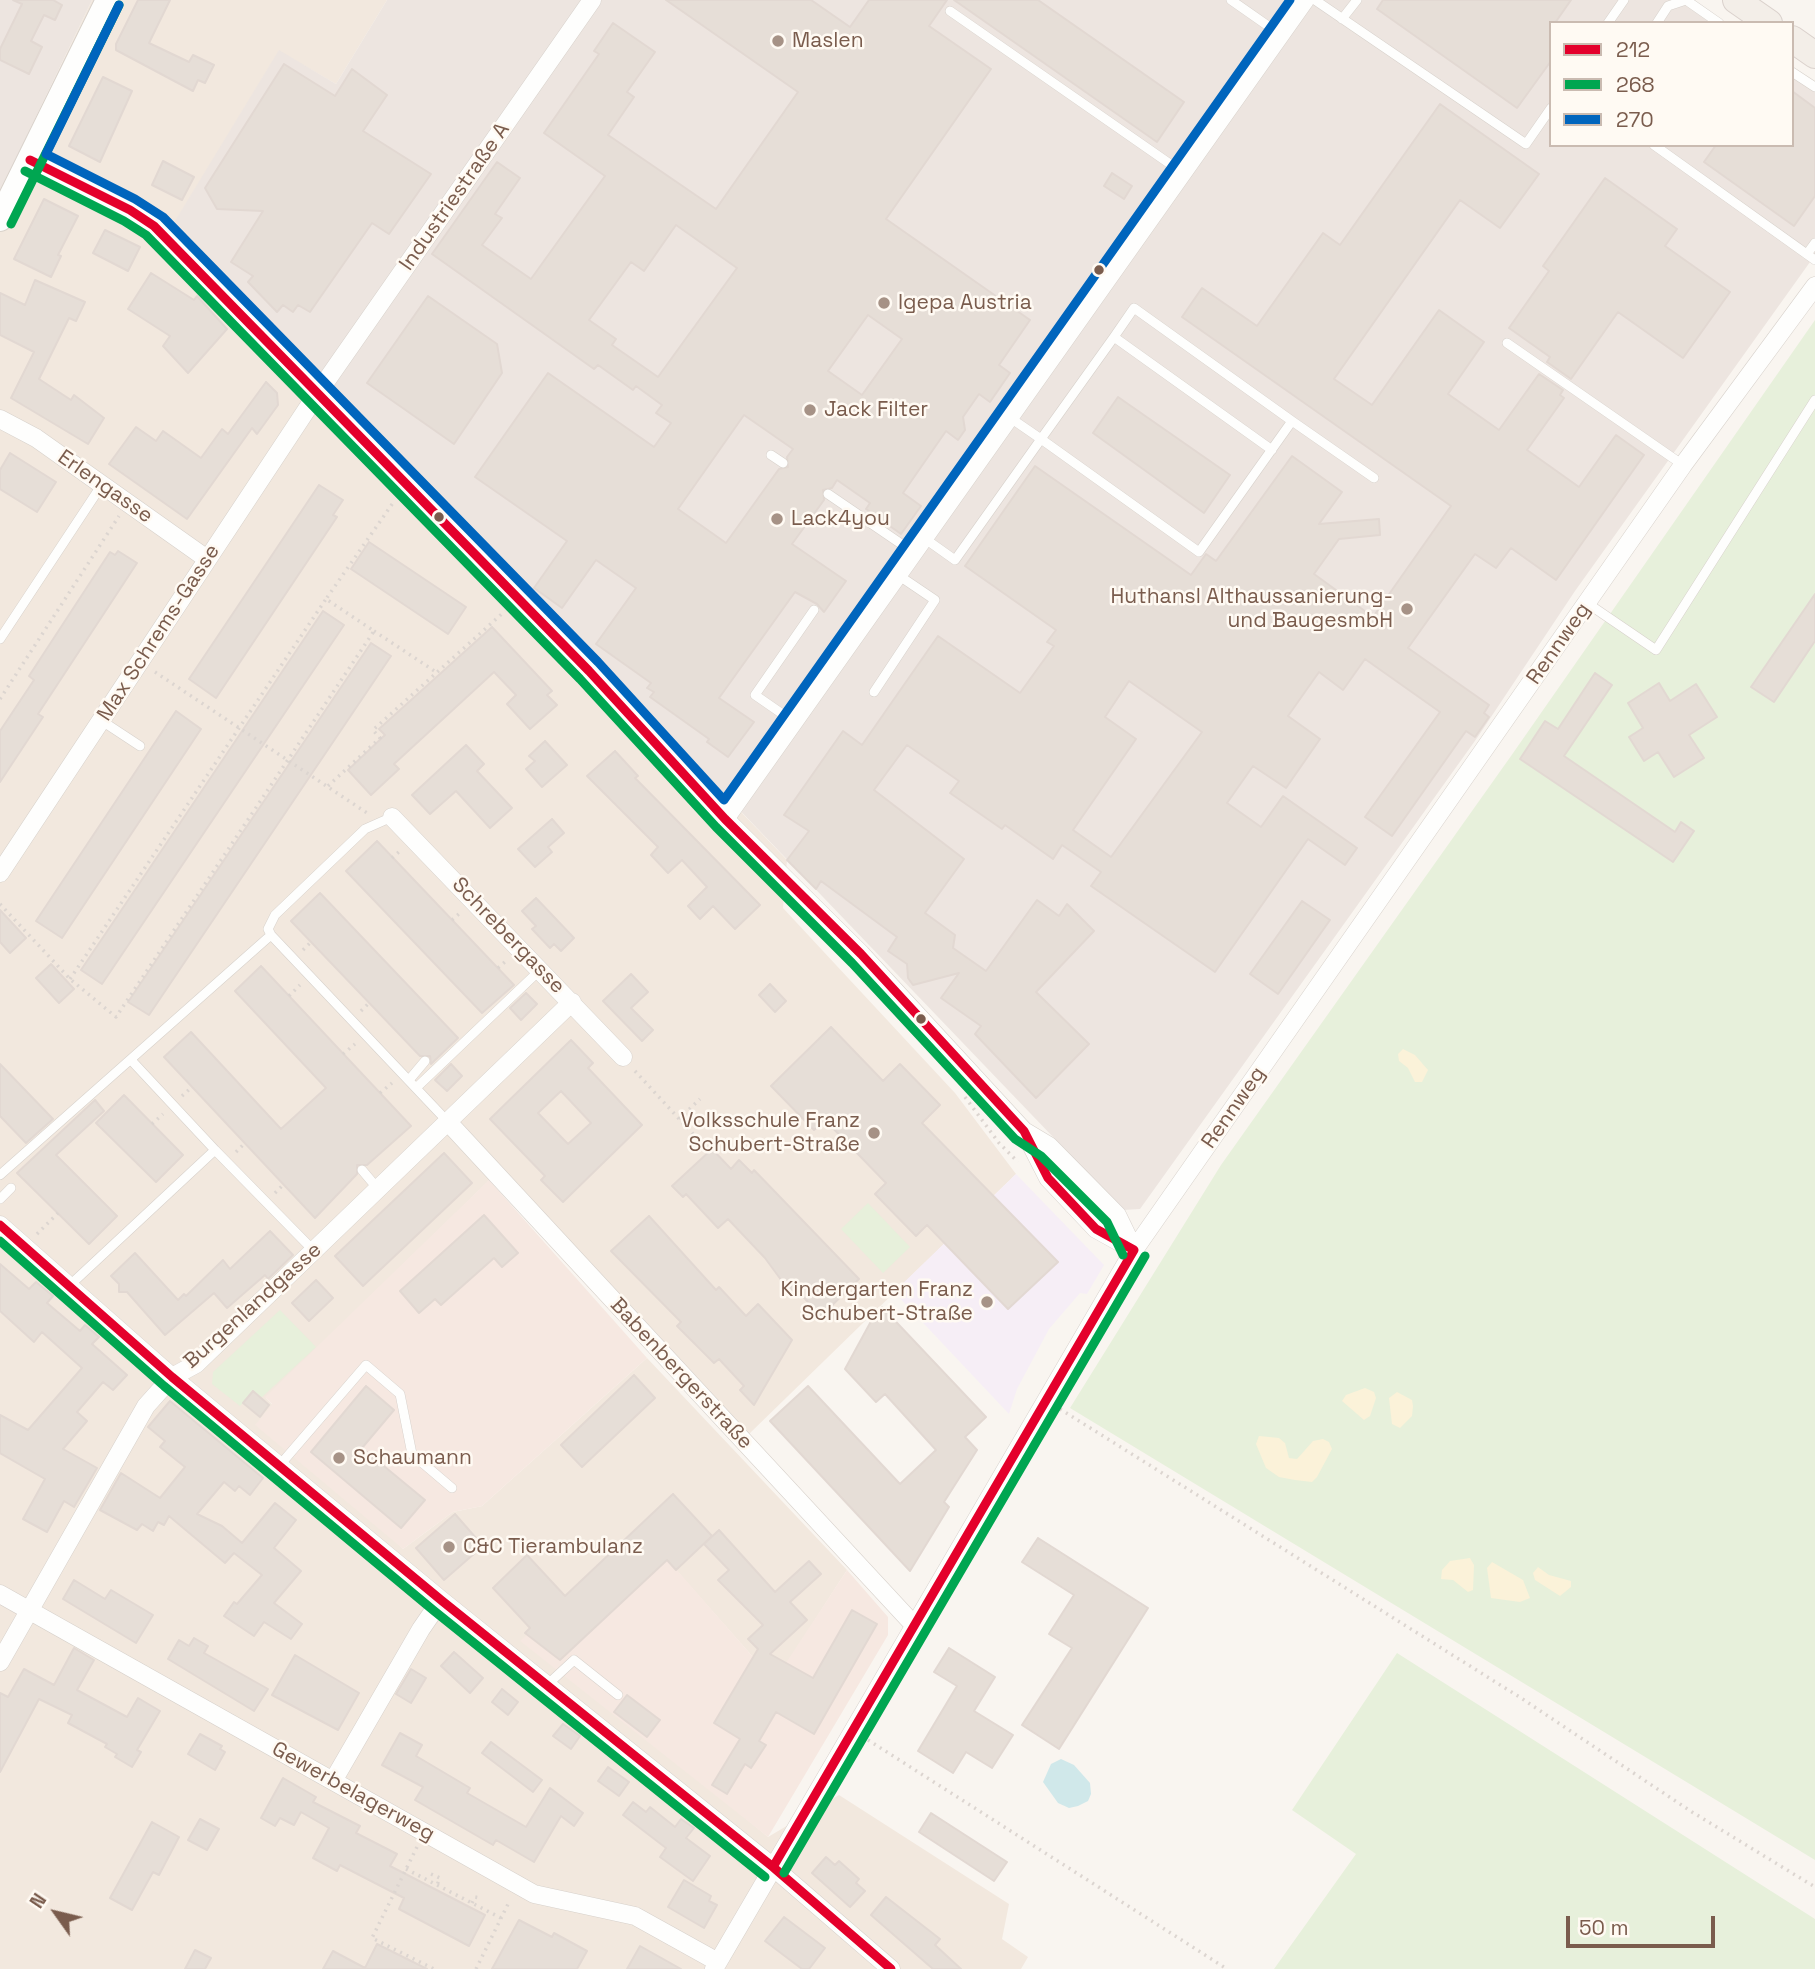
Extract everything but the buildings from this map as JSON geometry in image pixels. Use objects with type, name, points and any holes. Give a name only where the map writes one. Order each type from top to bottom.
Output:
[{"type":"main road","points":[[0,219],[108,0]]},
{"type":"main road","points":[[1736,0],[1766,21]]},
{"type":"main road","points":[[1794,40],[1815,55]]},
{"type":"street","name":"Industriestraße A","points":[[317,394],[592,0]]},
{"type":"street","points":[[725,819],[1305,0]]},
{"type":"street","points":[[30,160],[154,226],[589,671],[725,819],[861,954],[1024,1131],[1048,1178],[1096,1229],[1134,1250]]},
{"type":"street","name":"Rennweg","points":[[716,1965],[914,1625],[1054,1406],[1134,1250],[1683,465],[1815,286]]},
{"type":"street","name":"Max Schrems-Gasse","points":[[0,873],[317,394]]},
{"type":"street","name":"Erlengasse","points":[[0,419],[36,438],[207,559]]},
{"type":"street","name":"Schrebergasse","points":[[392,817],[623,1057]]},
{"type":"street","name":"Burgenlandgasse","points":[[0,1662],[146,1406],[172,1377],[196,1364],[572,1002]]},
{"type":"street","name":"Babenbergerstraße","points":[[448,1122],[914,1625]]},
{"type":"street","points":[[1024,1131],[1049,1146],[1117,1215],[1134,1250]]},
{"type":"street","points":[[0,1225],[172,1377],[441,1600],[773,1867],[891,1969]]},
{"type":"street","name":"Gewerbelagerweg","points":[[0,1594],[534,1894],[635,1916],[716,1965]]},
{"type":"street","points":[[333,1781],[421,1629],[441,1600]]},
{"type":"lane","points":[[1231,0],[1281,35]]},
{"type":"lane","points":[[1315,0],[1526,144],[1549,111]]},
{"type":"lane","points":[[1342,19],[1357,0]]},
{"type":"lane","points":[[1609,21],[1624,0]]},
{"type":"lane","points":[[1658,21],[1668,6],[1686,0],[1716,21]]},
{"type":"lane","points":[[950,11],[1182,173]]},
{"type":"lane","points":[[1794,73],[1815,87]]},
{"type":"lane","points":[[1657,147],[1811,257],[1815,243]]},
{"type":"lane","points":[[828,494],[919,545],[956,560],[1134,308],[1374,478]]},
{"type":"lane","points":[[1114,337],[1272,450]]},
{"type":"lane","points":[[1507,343],[1683,465]]},
{"type":"lane","points":[[1587,603],[1656,650],[1815,400]]},
{"type":"lane","points":[[1009,417],[1199,552],[1292,421]]},
{"type":"lane","points":[[771,455],[783,463]]},
{"type":"lane","points":[[0,639],[101,485]]},
{"type":"lane","points":[[874,692],[935,600],[898,575]]},
{"type":"lane","points":[[793,722],[755,695],[814,610]]},
{"type":"lane","points":[[102,721],[140,746]]},
{"type":"lane","points":[[392,817],[365,829],[275,915],[268,929],[448,1122]]},
{"type":"lane","points":[[0,1175],[271,935]]},
{"type":"lane","points":[[416,1088],[541,969]]},
{"type":"lane","points":[[131,1060],[314,1251]]},
{"type":"lane","points":[[409,1080],[425,1061]]},
{"type":"lane","points":[[69,1286],[215,1150]]},
{"type":"lane","points":[[362,1170],[378,1189]]},
{"type":"lane","points":[[0,1199],[11,1188]]},
{"type":"lane","points":[[279,1466],[366,1365],[400,1394],[412,1454],[452,1488]]},
{"type":"lane","points":[[547,1685],[574,1660],[618,1695]]},
{"type":"path","points":[[389,489],[406,507]]},
{"type":"path","points":[[70,979],[397,497]]},
{"type":"path","points":[[0,699],[127,504]]},
{"type":"path","points":[[326,599],[437,673]]},
{"type":"path","points":[[496,601],[515,621]]},
{"type":"path","points":[[328,786],[380,738],[373,730],[505,611]]},
{"type":"path","points":[[0,904],[70,979],[116,1017],[374,631]]},
{"type":"path","points":[[141,663],[241,726],[370,814],[392,817]]},
{"type":"path","points":[[623,1057],[693,1134]]},
{"type":"path","points":[[963,1094],[999,1143],[1021,1165]]},
{"type":"path","points":[[680,1119],[700,1100]]},
{"type":"path","points":[[24,1246],[58,1213]]},
{"type":"path","points":[[1054,1406],[1068,1399]]},
{"type":"path","points":[[1054,1406],[1521,1698],[1692,1812],[1815,1888]]},
{"type":"path","points":[[853,1730],[1227,1969]]},
{"type":"path","points":[[424,1832],[372,1938],[434,1969]]},
{"type":"path","points":[[406,1870],[501,1918]]},
{"type":"path","points":[[431,1874],[440,1878],[437,1885]]},
{"type":"path","points":[[476,1969],[517,1885]]},
{"type":"path","points":[[472,1903],[475,1897],[480,1898]]},
{"type":"shaded area","points":[[0,0],[92,0],[0,192]]},
{"type":"shaded area","points":[[92,0],[387,0],[336,84],[279,51],[176,221],[787,860],[783,908],[955,1093],[1016,1174],[749,1434],[501,1169],[266,1398],[403,1549],[453,1512],[482,1506],[647,1358],[847,1570],[775,1682],[676,1570],[525,1633],[768,1837],[839,1795],[1009,1904],[1002,1939],[1028,1957],[1021,1969],[0,1969],[0,192]]},
{"type":"shaded area","points":[[387,0],[1694,0],[1724,21],[1549,21],[1549,147],[1794,147],[1794,68],[1815,83],[1815,255],[1575,591],[1477,738],[1140,1209],[1123,1210],[175,221],[279,50],[336,84]]},
{"type":"shaded area","name":"Kindergarten Franz Schubert-Straße","points":[[1016,1174],[1104,1265],[1087,1294],[1080,1293],[1049,1329],[1017,1389],[1009,1414],[894,1292]]},
{"type":"shaded area","points":[[489,1180],[647,1358],[482,1506],[453,1512],[403,1549],[255,1425],[272,1404],[265,1397]]},
{"type":"shaded area","points":[[673,1494],[712,1536],[677,1570],[774,1681],[847,1570],[888,1617],[888,1635],[768,1837],[520,1641]]},
{"type":"green space","points":[[1815,320],[1815,1860],[1070,1408],[1221,1165]]},
{"type":"green space","points":[[868,1203],[910,1247],[883,1273],[841,1229]]},
{"type":"green space","points":[[280,1310],[316,1347],[261,1398],[253,1392],[240,1406],[212,1384],[213,1372]]},
{"type":"green space","points":[[1397,1653],[1815,1919],[1815,1969],[1274,1969],[1356,1854],[1292,1810]]},
{"type":"sand","points":[[1403,1049],[1415,1055],[1428,1070],[1422,1082],[1415,1082],[1408,1068],[1399,1061],[1398,1054]]},
{"type":"sand","points":[[1365,1388],[1374,1392],[1376,1398],[1370,1416],[1364,1420],[1342,1401],[1346,1395]]},
{"type":"sand","points":[[1397,1392],[1412,1400],[1413,1406],[1412,1416],[1400,1428],[1392,1424],[1389,1398]]},
{"type":"sand","points":[[1259,1436],[1279,1438],[1285,1443],[1289,1458],[1297,1459],[1313,1441],[1323,1439],[1329,1442],[1332,1449],[1312,1482],[1295,1480],[1279,1477],[1266,1468],[1256,1444]]},
{"type":"sand","points":[[1470,1558],[1474,1565],[1473,1590],[1468,1592],[1453,1580],[1441,1579],[1442,1570],[1450,1561]]},
{"type":"sand","points":[[1492,1562],[1523,1580],[1530,1598],[1520,1602],[1491,1598],[1487,1568]]},
{"type":"sand","points":[[1538,1567],[1549,1575],[1571,1581],[1571,1587],[1560,1596],[1535,1580],[1533,1573]]},
{"type":"water","points":[[1061,1759],[1074,1765],[1090,1783],[1091,1794],[1088,1801],[1078,1806],[1069,1808],[1058,1803],[1043,1782],[1051,1764]]},
{"type":"transit line","name":"270","points":[[119,5],[46,154],[135,199],[163,217],[598,662],[724,800],[1290,0]]},
{"type":"transit line","name":"268","points":[[11,224],[119,5]]},
{"type":"transit line","name":"212","points":[[30,160],[130,210],[154,226],[589,671],[725,819],[861,954],[1024,1131],[1048,1178],[1096,1229],[1134,1250],[773,1867]]},
{"type":"transit line","name":"268","points":[[25,171],[146,235],[580,679],[716,827],[852,963],[1015,1139],[1041,1156],[1107,1222],[1123,1255]]},
{"type":"transit line","name":"212","points":[[0,1225],[172,1377],[441,1600],[773,1867],[891,1969]]},
{"type":"transit line","name":"268","points":[[0,1241],[164,1386],[433,1610],[765,1877]]},
{"type":"transit line","name":"268","points":[[784,1873],[1145,1256]]},
{"type":"place","name":"Maslen","points":[[778,41]]},
{"type":"place","name":"Igepa Austria","points":[[884,303]]},
{"type":"place","name":"Jack Filter","points":[[810,410]]},
{"type":"place","name":"Lack4you","points":[[777,519]]},
{"type":"place","name":"Huthansl Althaussanierung- und BaugesmbH","points":[[1407,609]]},
{"type":"place","name":"Volksschule Franz Schubert-Straße","points":[[874,1133]]},
{"type":"place","name":"Kindergarten Franz Schubert-Straße","points":[[987,1302]]},
{"type":"place","name":"Schaumann","points":[[339,1458]]},
{"type":"place","name":"C&C Tierambulanz","points":[[449,1547]]}]
